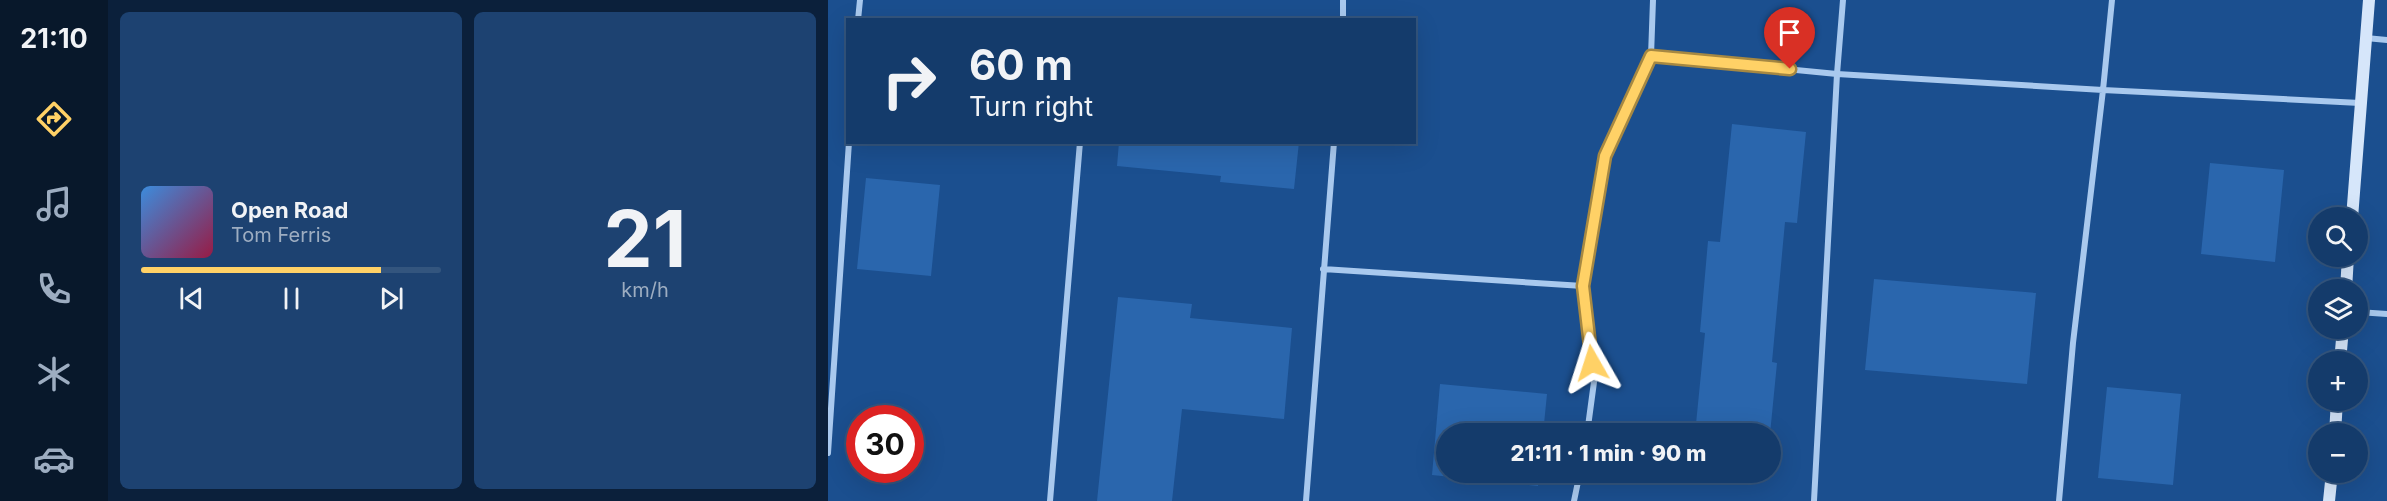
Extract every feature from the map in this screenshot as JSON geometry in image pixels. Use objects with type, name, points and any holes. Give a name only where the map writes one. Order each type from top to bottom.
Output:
[{"type":"street","points":[[858,18],[860,0]]},
{"type":"street","points":[[1343,0],[1343,18]]},
{"type":"street","points":[[1588,423],[1594,382],[1583,286],[1605,156],[1651,56],[1653,0]]},
{"type":"street","points":[[1814,501],[1843,0]]},
{"type":"street","points":[[2059,501],[2073,343],[2112,0]]},
{"type":"street","points":[[2353,207],[2369,0]]},
{"type":"street","points":[[2366,38],[2387,40]]},
{"type":"street","points":[[1651,56],[1837,74],[2361,103]]},
{"type":"street","points":[[828,453],[849,144]]},
{"type":"street","points":[[1050,501],[1080,144]]},
{"type":"street","points":[[1306,501],[1334,144]]},
{"type":"street","points":[[1323,269],[1583,286]]},
{"type":"street","points":[[2368,313],[2387,314]]},
{"type":"street","points":[[1574,501],[1578,483]]},
{"type":"street","points":[[2329,501],[2331,483]]},
{"type":"building","points":[[1732,124],[1806,132],[1797,223],[1785,222],[1772,362],[1777,363],[1771,423],[1696,423],[1705,333],[1700,332],[1708,241],[1720,242]]},
{"type":"building","points":[[1119,144],[1299,144],[1294,189],[1220,182],[1221,176],[1117,166]]},
{"type":"building","points":[[2210,163],[2284,170],[2275,262],[2201,254]]},
{"type":"building","points":[[866,178],[940,185],[931,276],[857,269]]},
{"type":"building","points":[[1874,279],[2036,293],[2027,384],[1865,370]]},
{"type":"building","points":[[1118,297],[1192,304],[1190,318],[1292,328],[1284,419],[1182,409],[1172,501],[1097,501]]},
{"type":"building","points":[[1440,384],[1547,394],[1544,423],[1437,423]]},
{"type":"building","points":[[2107,387],[2181,394],[2173,485],[2098,478]]},
{"type":"building","points":[[1436,430],[1436,475],[1432,475]]},
{"type":"building","points":[[1509,483],[1538,483],[1538,486]]},
{"type":"route","points":[[1592,363],[1583,286],[1605,156],[1651,56],[1790,69]]}]
